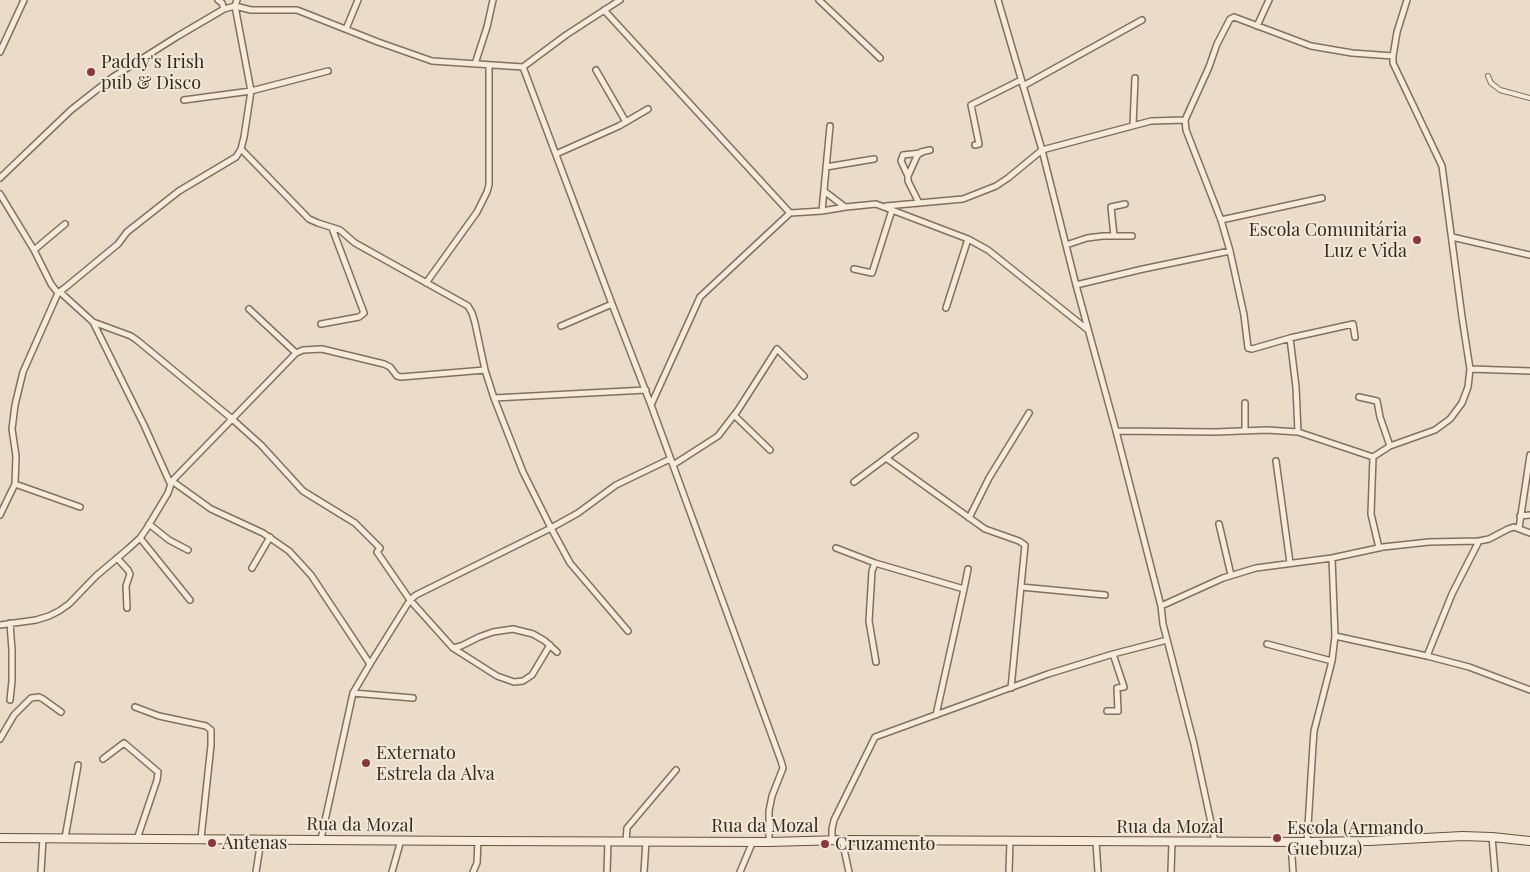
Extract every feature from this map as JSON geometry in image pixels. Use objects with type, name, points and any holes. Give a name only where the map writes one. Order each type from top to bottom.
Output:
[{"type":"main road","name":"Rua da Mozal","points":[[0,838],[626,842],[842,840],[1369,842],[1462,836],[1492,837],[1530,842]]},
{"type":"street","points":[[0,52],[24,0]]},
{"type":"street","points":[[218,0],[222,3],[224,10]]},
{"type":"street","points":[[0,515],[15,484],[16,456],[12,429],[16,398],[28,358],[59,292],[118,244],[127,232],[179,191],[236,157],[241,149],[251,91],[235,6],[237,0]]},
{"type":"street","points":[[346,28],[358,0]]},
{"type":"street","points":[[475,64],[487,27],[493,0]]},
{"type":"street","points":[[1,174],[71,110],[113,77],[224,10],[235,6],[251,10],[297,10],[432,61],[523,67],[566,35],[620,0]]},
{"type":"street","points":[[819,0],[880,58]]},
{"type":"street","points":[[998,0],[1042,150],[1076,285],[1116,431],[1161,606],[1163,624],[1194,744],[1215,842]]},
{"type":"street","points":[[1257,26],[1269,0]]},
{"type":"street","points":[[1373,457],[1390,446],[1435,430],[1450,419],[1462,403],[1468,387],[1470,369],[1460,309],[1442,166],[1394,64],[1393,56],[1400,19],[1406,1],[1412,0]]},
{"type":"street","points":[[604,10],[790,213]]},
{"type":"street","points":[[1355,337],[1353,324],[1248,348],[1244,315],[1230,251],[1221,220],[1186,130],[1185,120],[1209,67],[1217,44],[1230,19],[1234,17],[1311,46],[1352,53],[1393,56]]},
{"type":"street","points":[[975,145],[979,144],[972,105],[1022,83],[1142,20]]},
{"type":"street","points":[[426,283],[477,212],[487,192],[489,185],[489,66]]},
{"type":"street","points":[[523,67],[652,405],[672,465],[781,760],[783,768],[772,796],[769,810],[768,842]]},
{"type":"street","points":[[596,70],[626,122]]},
{"type":"street","points":[[184,100],[251,91],[328,71]]},
{"type":"street","points":[[1488,76],[1491,83],[1500,90],[1530,98]]},
{"type":"street","points":[[1133,125],[1135,78]]},
{"type":"street","points":[[556,154],[626,122],[648,109]]},
{"type":"street","points":[[883,207],[963,199],[996,186],[1042,150],[1151,121],[1185,120]]},
{"type":"street","points":[[822,212],[830,126]]},
{"type":"street","points":[[241,149],[309,218],[340,230],[355,244],[468,306],[475,323],[485,370],[494,398],[523,472],[570,563],[628,631]]},
{"type":"street","points":[[920,203],[908,181],[908,176],[901,161],[903,155],[930,150]]},
{"type":"street","points":[[908,176],[917,156],[921,152]]},
{"type":"street","points":[[826,167],[874,159]]},
{"type":"street","points":[[824,191],[846,207]]},
{"type":"street","points":[[0,194],[34,250],[51,284],[93,322],[131,336],[231,418],[261,446],[303,491],[354,523],[380,548],[377,552],[410,600],[453,648],[497,676],[514,682],[523,681],[532,675],[550,645]]},
{"type":"street","points":[[1221,220],[1322,198]]},
{"type":"street","points":[[652,405],[700,296],[790,213],[822,212],[869,204],[876,204],[892,210],[968,240],[988,250],[1088,330]]},
{"type":"street","points":[[1114,236],[1111,208],[1125,204]]},
{"type":"street","points":[[854,268],[872,274],[892,210]]},
{"type":"street","points":[[34,250],[65,224]]},
{"type":"street","points":[[321,324],[360,317],[364,313],[332,228]]},
{"type":"street","points":[[1066,245],[1087,238],[1132,236]]},
{"type":"street","points":[[1452,237],[1530,255]]},
{"type":"street","points":[[946,308],[968,240]]},
{"type":"street","points":[[1076,285],[1230,251]]},
{"type":"street","points":[[561,326],[612,304]]},
{"type":"street","points":[[249,309],[296,352]]},
{"type":"street","points":[[93,322],[171,482],[211,509],[270,537],[289,551],[311,575],[370,664]]},
{"type":"street","points":[[1290,338],[1296,387],[1298,432]]},
{"type":"street","points":[[0,626],[36,620],[59,611],[140,538],[168,493],[171,482],[296,352],[322,349],[384,364],[390,367],[397,376],[401,377],[485,370]]},
{"type":"street","points":[[672,465],[718,436],[734,416],[777,349],[804,376]]},
{"type":"street","points":[[1470,369],[1530,371]]},
{"type":"street","points":[[494,398],[646,390]]},
{"type":"street","points":[[1359,397],[1377,401],[1380,417],[1390,446]]},
{"type":"street","points":[[1245,403],[1245,431]]},
{"type":"street","points":[[969,518],[989,478],[1029,413]]},
{"type":"street","points":[[734,416],[770,450]]},
{"type":"street","points":[[1116,431],[1215,432],[1267,430],[1298,432],[1373,457]]},
{"type":"street","points":[[854,482],[915,436]]},
{"type":"street","points":[[1519,528],[1530,455]]},
{"type":"street","points":[[1373,457],[1371,514],[1379,548]]},
{"type":"street","points":[[886,458],[985,529],[1019,541],[1025,546],[1011,688]]},
{"type":"street","points":[[321,839],[353,693],[410,600],[416,595],[551,528],[578,513],[616,484],[670,459]]},
{"type":"street","points":[[1276,461],[1290,563]]},
{"type":"street","points":[[15,484],[80,507]]},
{"type":"street","points":[[1520,516],[1530,515]]},
{"type":"street","points":[[149,524],[169,540],[188,550]]},
{"type":"street","points":[[1219,524],[1231,575]]},
{"type":"street","points":[[1161,606],[1231,575],[1256,568],[1332,558],[1379,548],[1429,542],[1479,541],[1489,539],[1514,527],[1530,533]]},
{"type":"street","points":[[252,568],[270,537]]},
{"type":"street","points":[[140,538],[190,600]]},
{"type":"street","points":[[1427,656],[1452,594],[1479,541]]},
{"type":"street","points":[[836,548],[875,563],[964,589]]},
{"type":"street","points":[[117,558],[130,574],[126,586],[127,608]]},
{"type":"street","points":[[1307,842],[1314,738],[1332,660],[1335,636],[1332,558]]},
{"type":"street","points":[[875,563],[872,572],[868,621],[876,662]]},
{"type":"street","points":[[936,715],[968,569]]},
{"type":"street","points":[[1021,587],[1105,595]]},
{"type":"street","points":[[10,623],[12,650],[10,700]]},
{"type":"street","points":[[453,648],[493,632],[512,630],[532,634],[550,645],[557,652]]},
{"type":"street","points":[[1335,636],[1469,667],[1530,690]]},
{"type":"street","points":[[832,841],[834,820],[875,737],[1048,674],[1167,640]]},
{"type":"street","points":[[1267,644],[1332,660]]},
{"type":"street","points":[[1107,711],[1118,711],[1117,688],[1124,687],[1113,654]]},
{"type":"street","points":[[353,693],[413,698]]},
{"type":"street","points":[[0,739],[14,715],[31,698],[43,699],[61,712]]},
{"type":"street","points":[[135,707],[159,716],[206,726],[211,730],[201,838]]},
{"type":"street","points":[[103,759],[124,743],[158,772],[137,839]]},
{"type":"street","points":[[65,838],[78,765]]},
{"type":"street","points":[[626,842],[627,828],[676,770]]},
{"type":"street","points":[[1492,837],[1496,872]]},
{"type":"street","points":[[41,872],[43,838]]},
{"type":"street","points":[[256,872],[262,840]]},
{"type":"street","points":[[392,872],[401,840]]},
{"type":"street","points":[[842,840],[849,872]]},
{"type":"street","points":[[473,872],[477,863],[478,841]]},
{"type":"street","points":[[608,841],[608,872]]},
{"type":"street","points":[[740,872],[752,841]]},
{"type":"street","points":[[1009,872],[1010,841]]},
{"type":"street","points":[[644,872],[646,842]]},
{"type":"street","points":[[1096,842],[1098,872]]},
{"type":"street","points":[[1171,872],[1172,842]]},
{"type":"street","points":[[1291,842],[1293,872]]},
{"type":"place","name":"Paddy's Irish pub & Disco","points":[[91,72]]},
{"type":"place","name":"Escola Comunitária Luz e Vida","points":[[1417,240]]},
{"type":"place","name":"Externato Estrela da Alva","points":[[366,763]]},
{"type":"place","name":"Escola (Armando Guebuza)","points":[[1277,838]]},
{"type":"place","name":"Antenas","points":[[212,843]]},
{"type":"place","name":"Cruzamento","points":[[825,844]]}]
